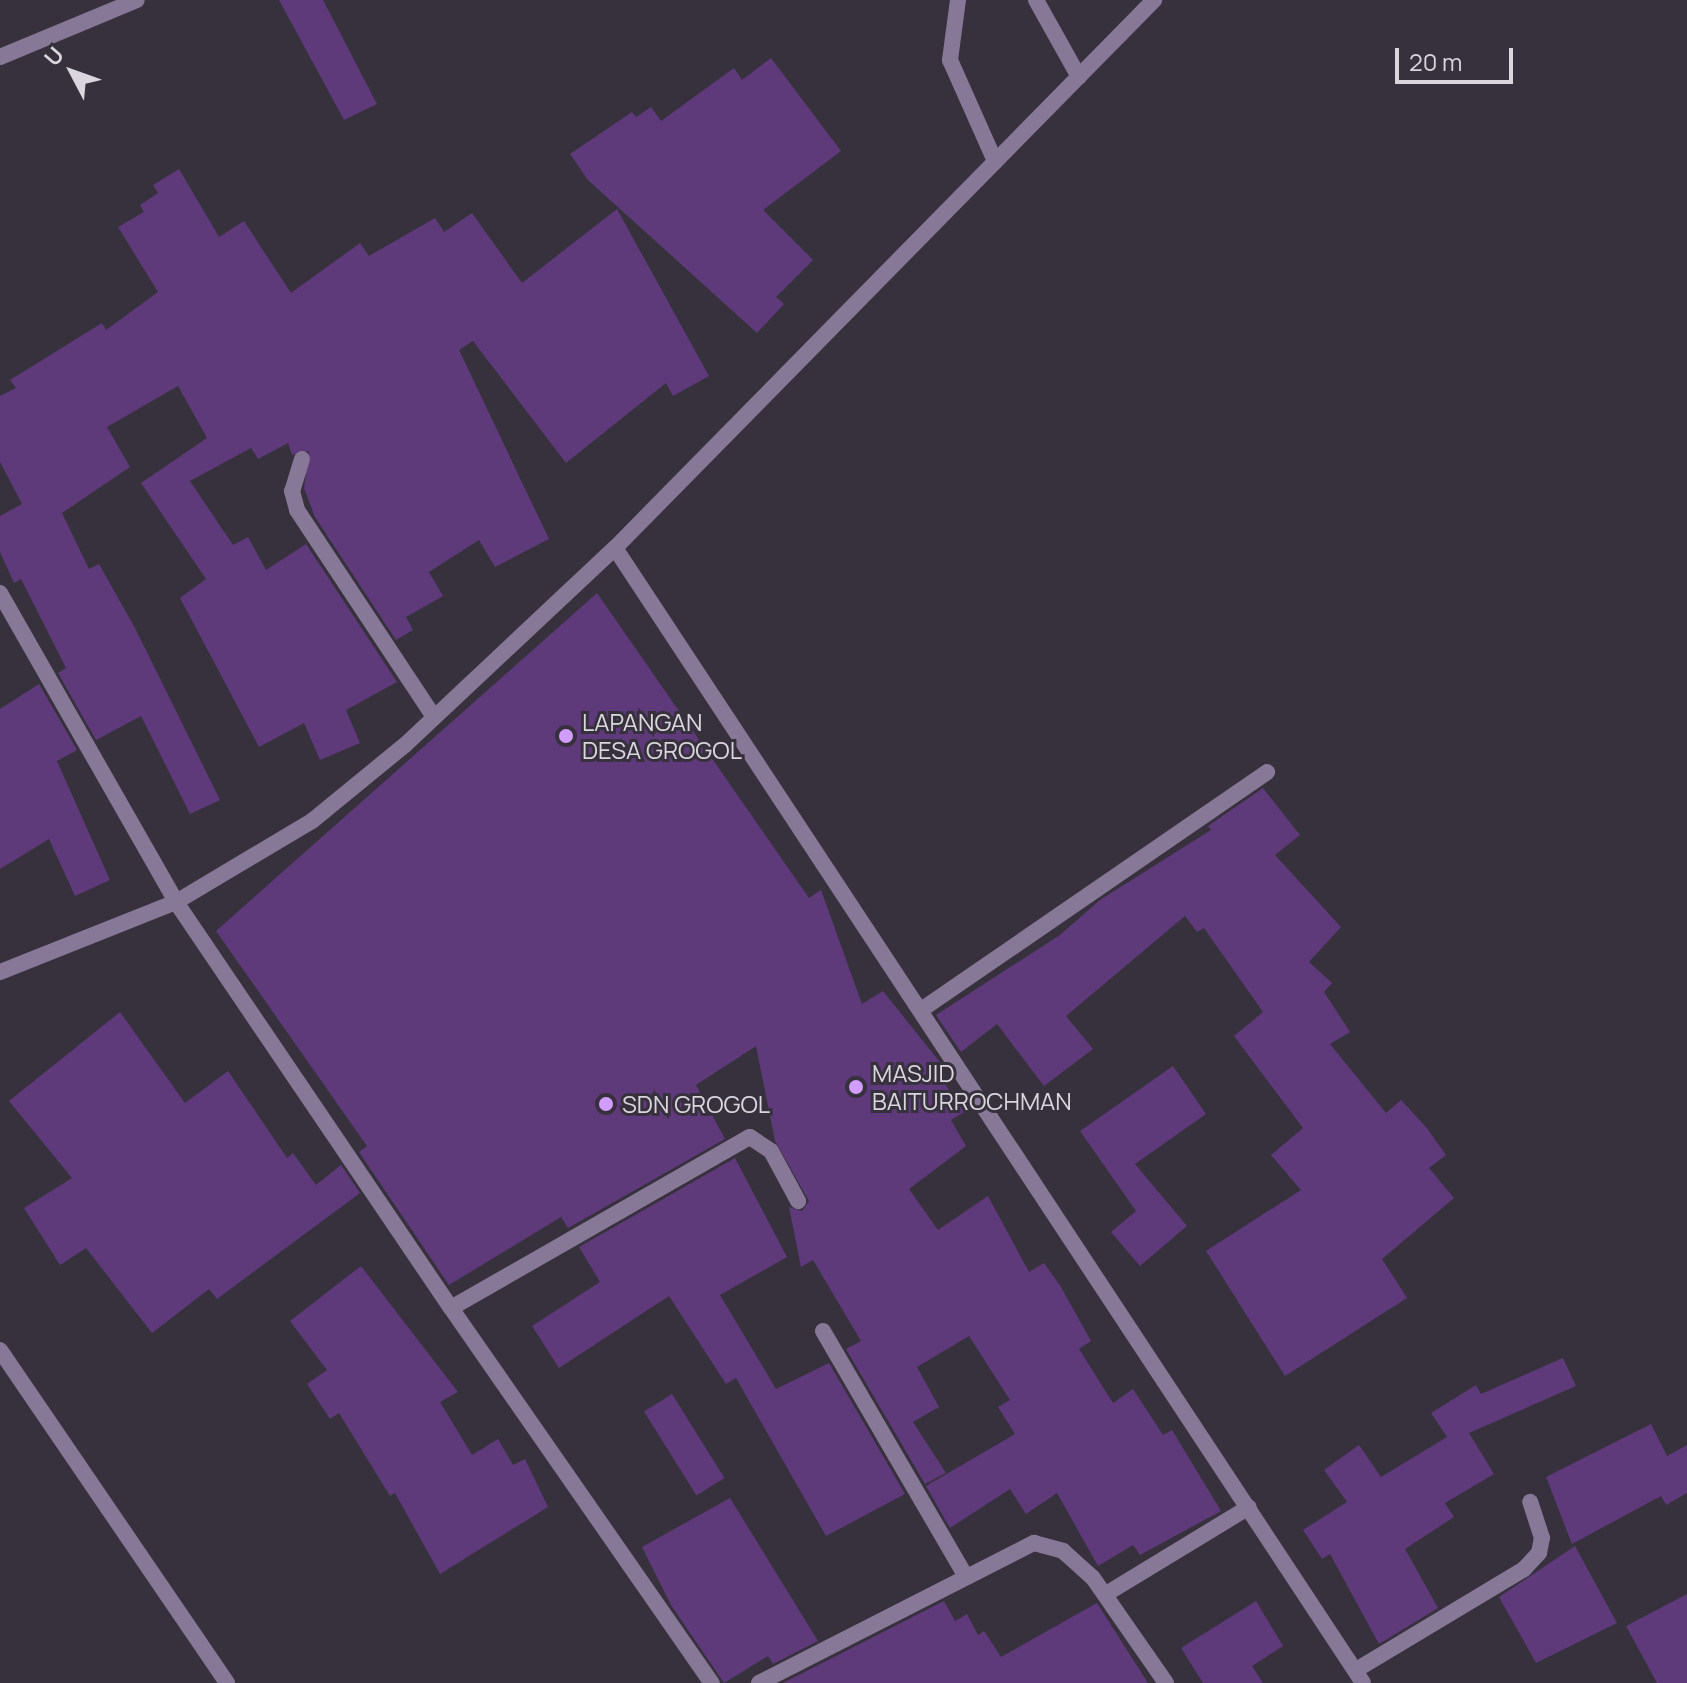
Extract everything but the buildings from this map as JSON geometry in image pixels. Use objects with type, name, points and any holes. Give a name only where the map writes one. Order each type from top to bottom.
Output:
[{"type":"street","points":[[0,57],[137,0]]},
{"type":"street","points":[[958,0],[950,60],[995,161]]},
{"type":"street","points":[[1036,0],[1079,77]]},
{"type":"street","points":[[0,972],[176,902],[312,821],[434,717],[615,548],[1154,0]]},
{"type":"street","points":[[302,459],[292,491],[297,510],[434,717]]},
{"type":"street","points":[[615,548],[1359,1676],[1524,1569],[1539,1553],[1542,1538],[1530,1502]]},
{"type":"street","points":[[0,593],[176,902],[451,1308],[712,1683]]},
{"type":"street","points":[[921,1010],[1267,772]]},
{"type":"street","points":[[451,1308],[750,1137],[771,1151],[798,1201]]},
{"type":"street","points":[[823,1331],[965,1575]]},
{"type":"street","points":[[0,1350],[227,1683]]},
{"type":"street","points":[[1106,1594],[1249,1507]]},
{"type":"street","points":[[759,1683],[1023,1545],[1048,1544],[1106,1594],[1166,1683]]},
{"type":"place","name":"LAPANGAN DESA GROGOL","points":[[566,736]]},
{"type":"place","name":"MASJID BAITURROCHMAN","points":[[856,1087]]},
{"type":"place","name":"SDN GROGOL","points":[[606,1104]]}]
